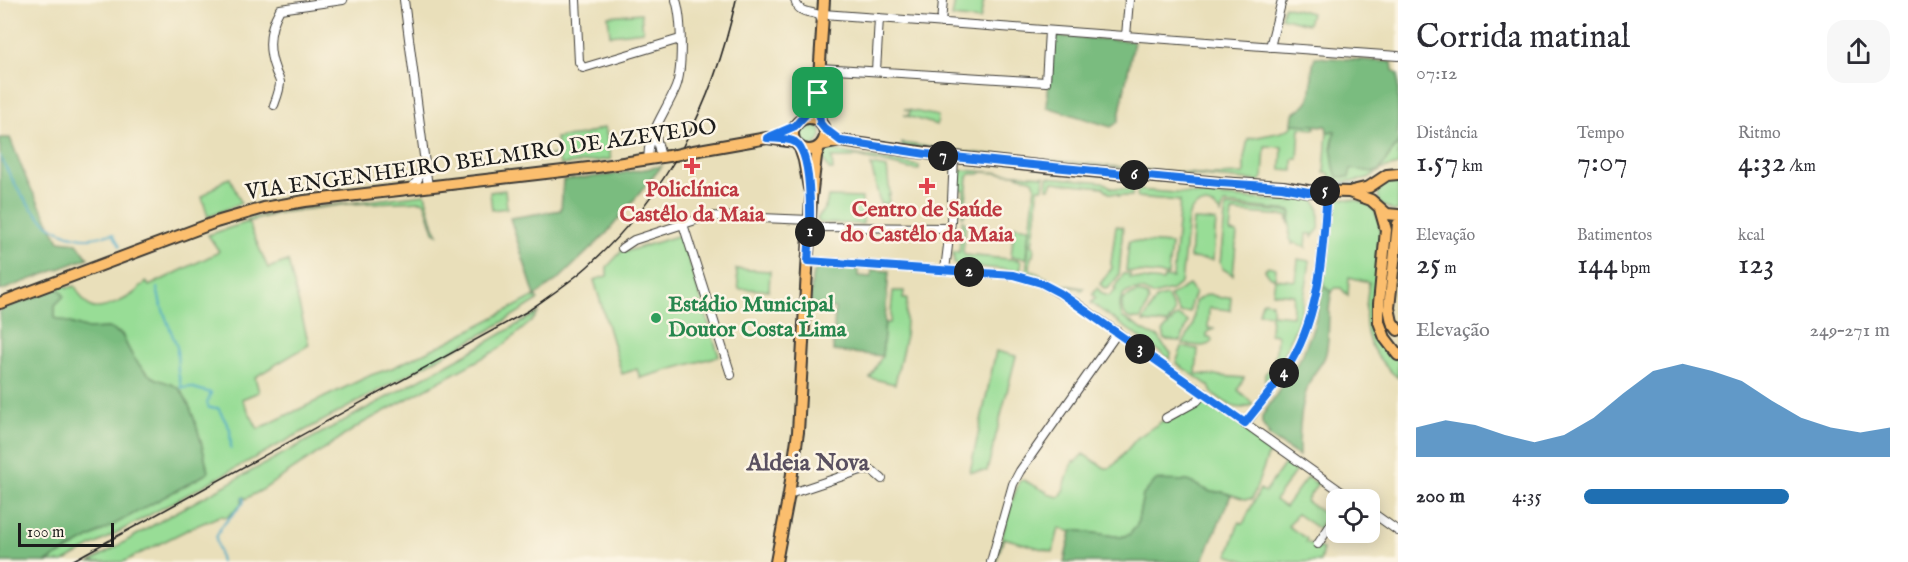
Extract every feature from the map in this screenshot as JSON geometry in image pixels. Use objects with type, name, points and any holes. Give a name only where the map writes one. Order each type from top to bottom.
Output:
[{"type":"main road","points":[[776,562],[798,432],[811,198],[816,156],[825,137],[818,93],[824,0]]},
{"type":"main road","points":[[811,198],[804,160],[793,134],[818,93]]},
{"type":"main road","points":[[799,123],[813,119],[841,141]]},
{"type":"main road","name":"VIA ENGENHEIRO BELMIRO DE AZEVEDO","points":[[0,303],[245,213],[295,202],[579,170],[674,155],[767,138],[799,123]]},
{"type":"main road","name":"VIA ENGENHEIRO BELMIRO DE AZEVEDO","points":[[767,138],[798,145]]},
{"type":"main road","points":[[798,145],[810,150],[841,141],[954,157],[1282,187],[1308,192],[1327,190],[1349,192],[1368,198],[1387,214],[1398,215]]},
{"type":"main road","points":[[1349,192],[1369,187],[1396,173]]},
{"type":"main road","points":[[1379,181],[1374,192],[1386,230],[1379,322],[1385,338],[1398,355]]},
{"type":"main road","points":[[1398,224],[1389,308],[1392,322],[1398,330]]},
{"type":"street","points":[[274,105],[280,83],[269,42],[274,19],[280,9],[343,0]]},
{"type":"street","points":[[404,0],[428,187]]},
{"type":"street","points":[[576,0],[579,62],[583,68],[680,39]]},
{"type":"street","points":[[649,159],[648,148],[678,82],[680,39],[679,10],[676,0]]},
{"type":"street","points":[[795,0],[799,9],[819,15],[823,19],[879,18],[1398,56]]},
{"type":"street","points":[[941,23],[943,0]]},
{"type":"street","points":[[1126,36],[1129,0]]},
{"type":"street","points":[[1270,47],[1282,0]]},
{"type":"street","points":[[876,71],[879,18]]},
{"type":"street","points":[[820,68],[1046,82],[1049,31]]},
{"type":"street","points":[[655,133],[661,157]]},
{"type":"street","points":[[945,270],[954,157]]},
{"type":"street","points":[[411,189],[417,182],[425,164]]},
{"type":"street","points":[[1245,423],[1280,380],[1305,332],[1318,282],[1327,190]]},
{"type":"street","points":[[622,248],[634,240],[708,216],[810,224],[950,228]]},
{"type":"street","points":[[682,224],[731,375]]},
{"type":"street","points":[[808,261],[1013,275],[1041,283],[1118,332],[1337,489]]},
{"type":"street","points":[[991,562],[1013,484],[1020,471],[1118,332]]},
{"type":"street","points":[[1167,418],[1197,401],[1204,393]]},
{"type":"street","points":[[789,494],[855,471],[873,471],[882,478]]},
{"type":"street","points":[[1380,518],[1398,531]]},
{"type":"street","points":[[1318,544],[1326,532]]},
{"type":"green space","points":[[955,0],[984,0],[980,20],[952,17]]},
{"type":"green space","points":[[1284,6],[1311,13],[1308,24],[1281,17]]},
{"type":"green space","points":[[641,13],[643,31],[610,35],[608,16]]},
{"type":"green space","points":[[1053,36],[1134,41],[1118,122],[1111,127],[1047,107]]},
{"type":"green space","points":[[1315,57],[1392,62],[1393,70],[1398,74],[1398,143],[1379,171],[1351,169],[1349,177],[1337,177],[1332,154],[1335,131],[1327,132],[1326,126],[1292,124],[1293,114],[1305,105],[1310,96]]},
{"type":"green space","points":[[904,109],[938,116],[937,125],[904,115],[909,115],[910,111]]},
{"type":"green space","points":[[809,122],[817,126],[821,134],[817,142],[809,146],[801,142],[797,134],[801,126]]},
{"type":"green space","points":[[1292,124],[1315,125],[1315,129],[1300,128],[1298,159],[1293,159],[1293,171],[1281,170],[1282,147],[1265,146],[1263,177],[1259,181],[902,146],[902,143],[967,152],[1211,175],[1244,174],[1244,158],[1248,139],[1282,132],[1292,127]]},
{"type":"green space","points":[[605,127],[611,159],[560,165],[558,155],[527,159],[558,154],[556,138],[583,135]]},
{"type":"green space","points":[[1335,131],[1331,147],[1335,171],[1358,169],[1379,171],[1398,143],[1398,165],[1383,169],[1365,180],[1338,182],[1336,179],[1329,178],[1330,174],[1324,173],[1327,132]]},
{"type":"green space","points":[[0,138],[10,138],[28,183],[59,241],[77,243],[88,258],[0,291]]},
{"type":"green space","points":[[829,150],[919,166],[919,170],[854,156],[853,158],[832,158],[833,170],[829,170],[822,155]]},
{"type":"green space","points":[[871,165],[887,168],[889,203],[880,204]]},
{"type":"green space","points":[[662,166],[606,234],[560,278],[535,296],[510,218],[561,210],[563,180]]},
{"type":"green space","points":[[962,170],[1044,176],[1043,188],[1038,188],[1030,270],[1059,284],[1084,288],[1082,291],[1078,288],[1059,286],[1026,272],[1035,185],[1033,180],[1014,174],[982,172],[970,174],[965,213],[962,216],[964,190],[958,189],[959,173]]},
{"type":"green space","points":[[1048,177],[1103,182],[1112,188],[1133,190],[1132,196],[1118,196],[1118,194],[1109,193],[1103,187],[1053,182],[1050,188],[1047,188]]},
{"type":"green space","points":[[230,178],[241,203],[208,217],[202,197]]},
{"type":"green space","points":[[1398,178],[1398,211],[1393,211],[1380,203],[1378,193],[1383,182]]},
{"type":"green space","points":[[505,190],[507,208],[492,210],[490,192]]},
{"type":"green space","points":[[1138,190],[1292,202],[1308,197],[1318,206],[1319,229],[1312,237],[1312,234],[1307,234],[1306,248],[1296,243],[1292,244],[1289,239],[1291,211],[1224,204],[1221,214],[1207,204],[1193,208],[1188,219],[1181,283],[1172,290],[1153,295],[1141,290],[1127,292],[1121,298],[1120,303],[1123,318],[1159,337],[1171,353],[1170,359],[1091,303],[1096,298],[1092,294],[1097,288],[1109,296],[1116,290],[1114,288],[1123,274],[1130,274],[1130,278],[1163,281],[1164,277],[1173,278],[1180,201],[1137,197]]},
{"type":"green space","points":[[425,194],[438,234],[434,232],[425,203],[422,201],[348,204],[279,213],[248,222],[247,219],[291,210]]},
{"type":"green space","points":[[828,197],[862,198],[863,224],[820,223],[817,219],[826,206]]},
{"type":"green space","points":[[1339,198],[1367,204],[1377,216],[1381,247],[1375,319],[1381,340],[1398,361],[1398,378],[1377,356],[1367,334],[1366,311],[1369,282],[1349,277],[1348,296],[1341,288],[1335,288],[1332,292],[1323,286],[1328,251],[1325,249],[1330,206]]},
{"type":"green space","points":[[1226,207],[1290,212],[1289,224],[1287,216],[1232,212],[1230,232],[1237,233],[1233,275],[1223,269],[1220,263]]},
{"type":"green space","points":[[962,220],[966,224],[963,251],[965,255],[1019,260],[1021,271],[954,263],[953,252],[959,252]]},
{"type":"green space","points":[[1193,220],[1216,221],[1213,260],[1190,258]]},
{"type":"green space","points":[[248,222],[268,268],[288,261],[309,345],[255,377],[259,392],[242,399],[258,429],[371,375],[392,368],[445,343],[535,296],[538,300],[490,330],[63,562],[46,562],[208,472],[192,413],[182,393],[173,385],[154,378],[146,372],[127,346],[122,334],[109,328],[88,329],[55,318],[55,305],[64,296],[58,288],[65,285],[67,288],[75,286],[84,301],[91,307],[110,305],[132,294],[146,281],[149,286],[217,253],[219,251],[208,235]]},
{"type":"green space","points":[[1014,226],[1029,228],[1026,258],[1011,257]]},
{"type":"green space","points":[[1116,226],[1123,227],[1119,275],[1108,289],[1100,284],[1112,268]]},
{"type":"green space","name":"Estádio Municipal Doutor Costa Lima","points":[[681,235],[719,356],[640,378],[637,369],[622,374],[594,280],[607,276],[607,267],[622,248],[628,251]]},
{"type":"green space","points":[[1129,241],[1171,244],[1168,275],[1126,271]]},
{"type":"green space","points":[[1298,259],[1310,261],[1302,308],[1292,336],[1269,381],[1265,381],[1265,374],[1275,356],[1277,335],[1270,334],[1271,314],[1259,313],[1262,302],[1272,303],[1272,314],[1292,316],[1294,295],[1273,293],[1275,279],[1296,281]]},
{"type":"green space","points":[[824,266],[858,269],[858,276],[871,277],[872,270],[889,271],[882,356],[833,351],[835,308],[810,306],[812,277],[817,268]]},
{"type":"green space","points":[[1268,266],[1276,268],[1275,279],[1265,270]]},
{"type":"green space","points":[[736,269],[770,271],[769,290],[739,289]]},
{"type":"green space","points":[[1189,285],[1195,293],[1190,312],[1180,313],[1170,296]]},
{"type":"green space","points":[[1323,286],[1332,292],[1326,353],[1312,377],[1305,396],[1300,426],[1299,456],[1268,436],[1262,424],[1262,416],[1302,356],[1314,326]]},
{"type":"green space","points":[[58,288],[64,296],[55,305],[55,318],[88,329],[109,328],[122,335],[133,357],[146,372],[154,378],[177,387],[182,393],[197,427],[208,473],[46,562],[0,562],[0,310]]},
{"type":"green space","points":[[893,291],[904,291],[903,299],[907,299],[905,339],[895,384],[870,378],[882,356],[885,323],[890,323]]},
{"type":"green space","points":[[1137,292],[1148,296],[1149,302],[1141,319],[1128,318],[1122,309],[1122,300]]},
{"type":"green space","points":[[1209,294],[1221,298],[1231,297],[1230,310],[1209,308],[1208,328],[1214,329],[1207,332],[1207,337],[1213,341],[1200,346],[1183,344],[1193,325],[1195,302]]},
{"type":"green space","points":[[1165,296],[1174,310],[1167,324],[1143,322],[1156,299]]},
{"type":"green space","points":[[539,312],[499,349],[363,423],[262,490],[245,499],[242,498],[242,503],[228,517],[220,516],[191,528],[123,562],[90,562],[169,516],[472,351]]},
{"type":"green space","points":[[1177,316],[1188,322],[1181,341],[1165,340],[1163,331]]},
{"type":"green space","points":[[1182,347],[1198,349],[1196,374],[1244,378],[1238,390],[1253,404],[1242,408],[1236,407],[1212,393],[1209,386],[1176,363]]},
{"type":"green space","points":[[996,351],[1016,356],[987,471],[970,472]]},
{"type":"green space","points":[[1202,401],[1211,402],[1270,447],[1252,499],[1223,492],[1211,492],[1188,481],[1143,495],[1137,525],[1130,534],[1121,537],[1074,530],[1071,532],[1059,528],[1053,552],[1004,538],[995,562],[1020,480],[1047,494],[1059,497],[1071,465],[1083,454],[1105,468],[1110,468],[1137,438],[1164,420],[1165,423]]},
{"type":"green space","points":[[1286,462],[1294,468],[1297,464],[1299,466],[1275,500],[1285,507],[1307,477],[1315,483],[1318,479],[1320,480],[1306,501],[1326,515],[1320,525],[1324,528],[1322,531],[1297,514],[1288,526],[1307,539],[1306,542],[1323,549],[1320,562],[1248,562],[1228,555],[1239,522],[1243,524],[1260,489],[1265,492]]},
{"type":"green space","points":[[1156,480],[1188,481],[1211,492],[1231,495],[1202,562],[1064,562],[1071,532],[1074,530],[1121,537],[1130,534],[1137,525],[1143,495]]},
{"type":"waterway","points":[[0,156],[23,197],[43,220],[68,235],[84,238],[113,234],[120,246]]},
{"type":"waterway","points":[[1340,184],[1358,185]]},
{"type":"waterway","points":[[157,288],[177,347],[178,373],[182,388],[190,387],[211,393],[207,403],[209,408],[218,408],[230,429],[231,448]]},
{"type":"waterway","points":[[221,562],[216,538],[221,527],[244,502],[243,498]]},
{"type":"tram line","points":[[70,562],[528,311],[580,273],[616,239],[641,209],[664,178],[683,146],[714,76],[736,0]]},
{"type":"place","name":"Policlínica Castêlo da Maia","points":[[692,166]]},
{"type":"place","name":"Centro de Saúde do Castêlo da Maia","points":[[927,186]]},
{"type":"place","name":"Estádio Municipal Doutor Costa Lima","points":[[656,318]]},
{"type":"district","name":"Aldeia Nova","points":[[808,463]]},
{"type":"route","points":[[818,93],[820,123],[841,141],[926,154],[1002,162],[1282,187],[1308,192],[1327,190],[1316,294],[1305,332],[1291,363],[1245,423],[1077,303],[1041,283],[1013,275],[808,261],[811,198],[800,148],[795,142],[767,138],[795,126],[802,120],[818,93]]}]
